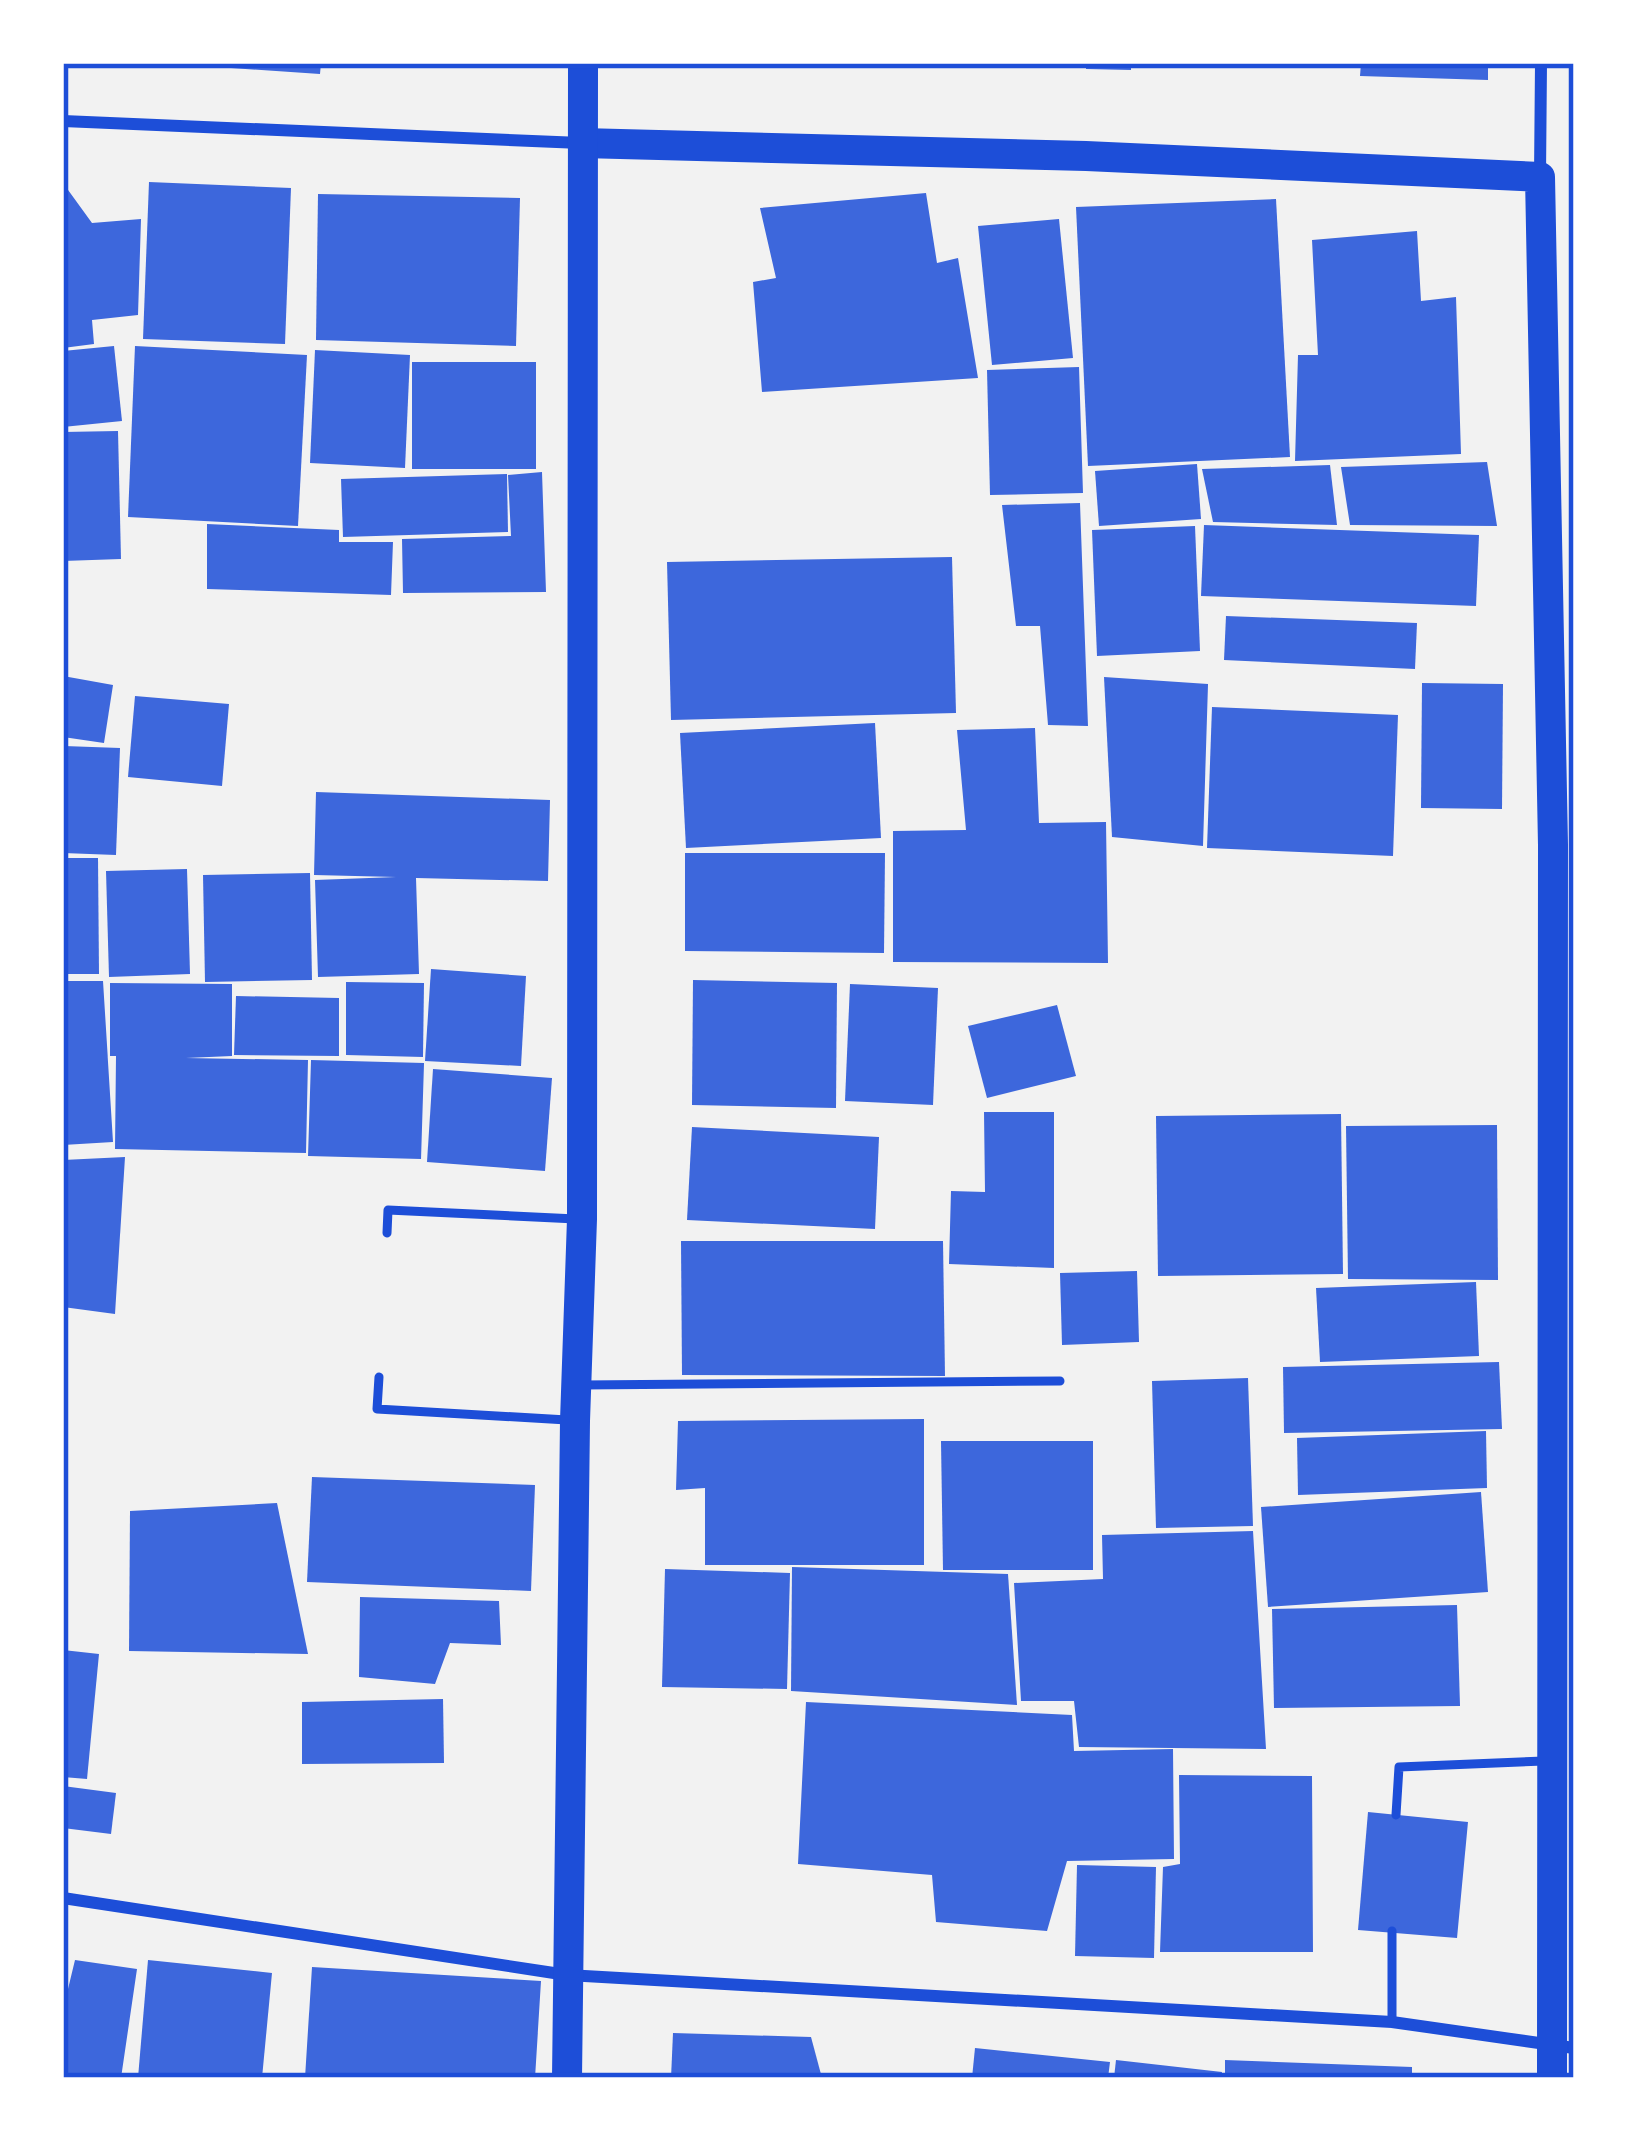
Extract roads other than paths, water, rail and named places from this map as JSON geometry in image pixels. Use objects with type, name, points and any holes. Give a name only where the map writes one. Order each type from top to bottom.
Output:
[{"type":"main road","points":[[567,2078],[581,1219],[584,63]]},
{"type":"main road","points":[[582,143],[1086,156],[1540,177],[1563,845],[1554,1761],[1563,2046],[1552,2078]]},
{"type":"street","points":[[1540,177],[1541,63]]},
{"type":"street","points":[[63,121],[582,143]]},
{"type":"street","points":[[63,1898],[567,1975],[1392,2022],[1563,2046]]},
{"type":"lane","points":[[387,1232],[388,1210],[581,1219]]},
{"type":"lane","points":[[379,1377],[377,1409],[575,1421]]},
{"type":"lane","points":[[577,1385],[1060,1381]]},
{"type":"lane","points":[[1396,1814],[1399,1767],[1554,1761]]},
{"type":"lane","points":[[1391,1931],[1392,2022]]}]
